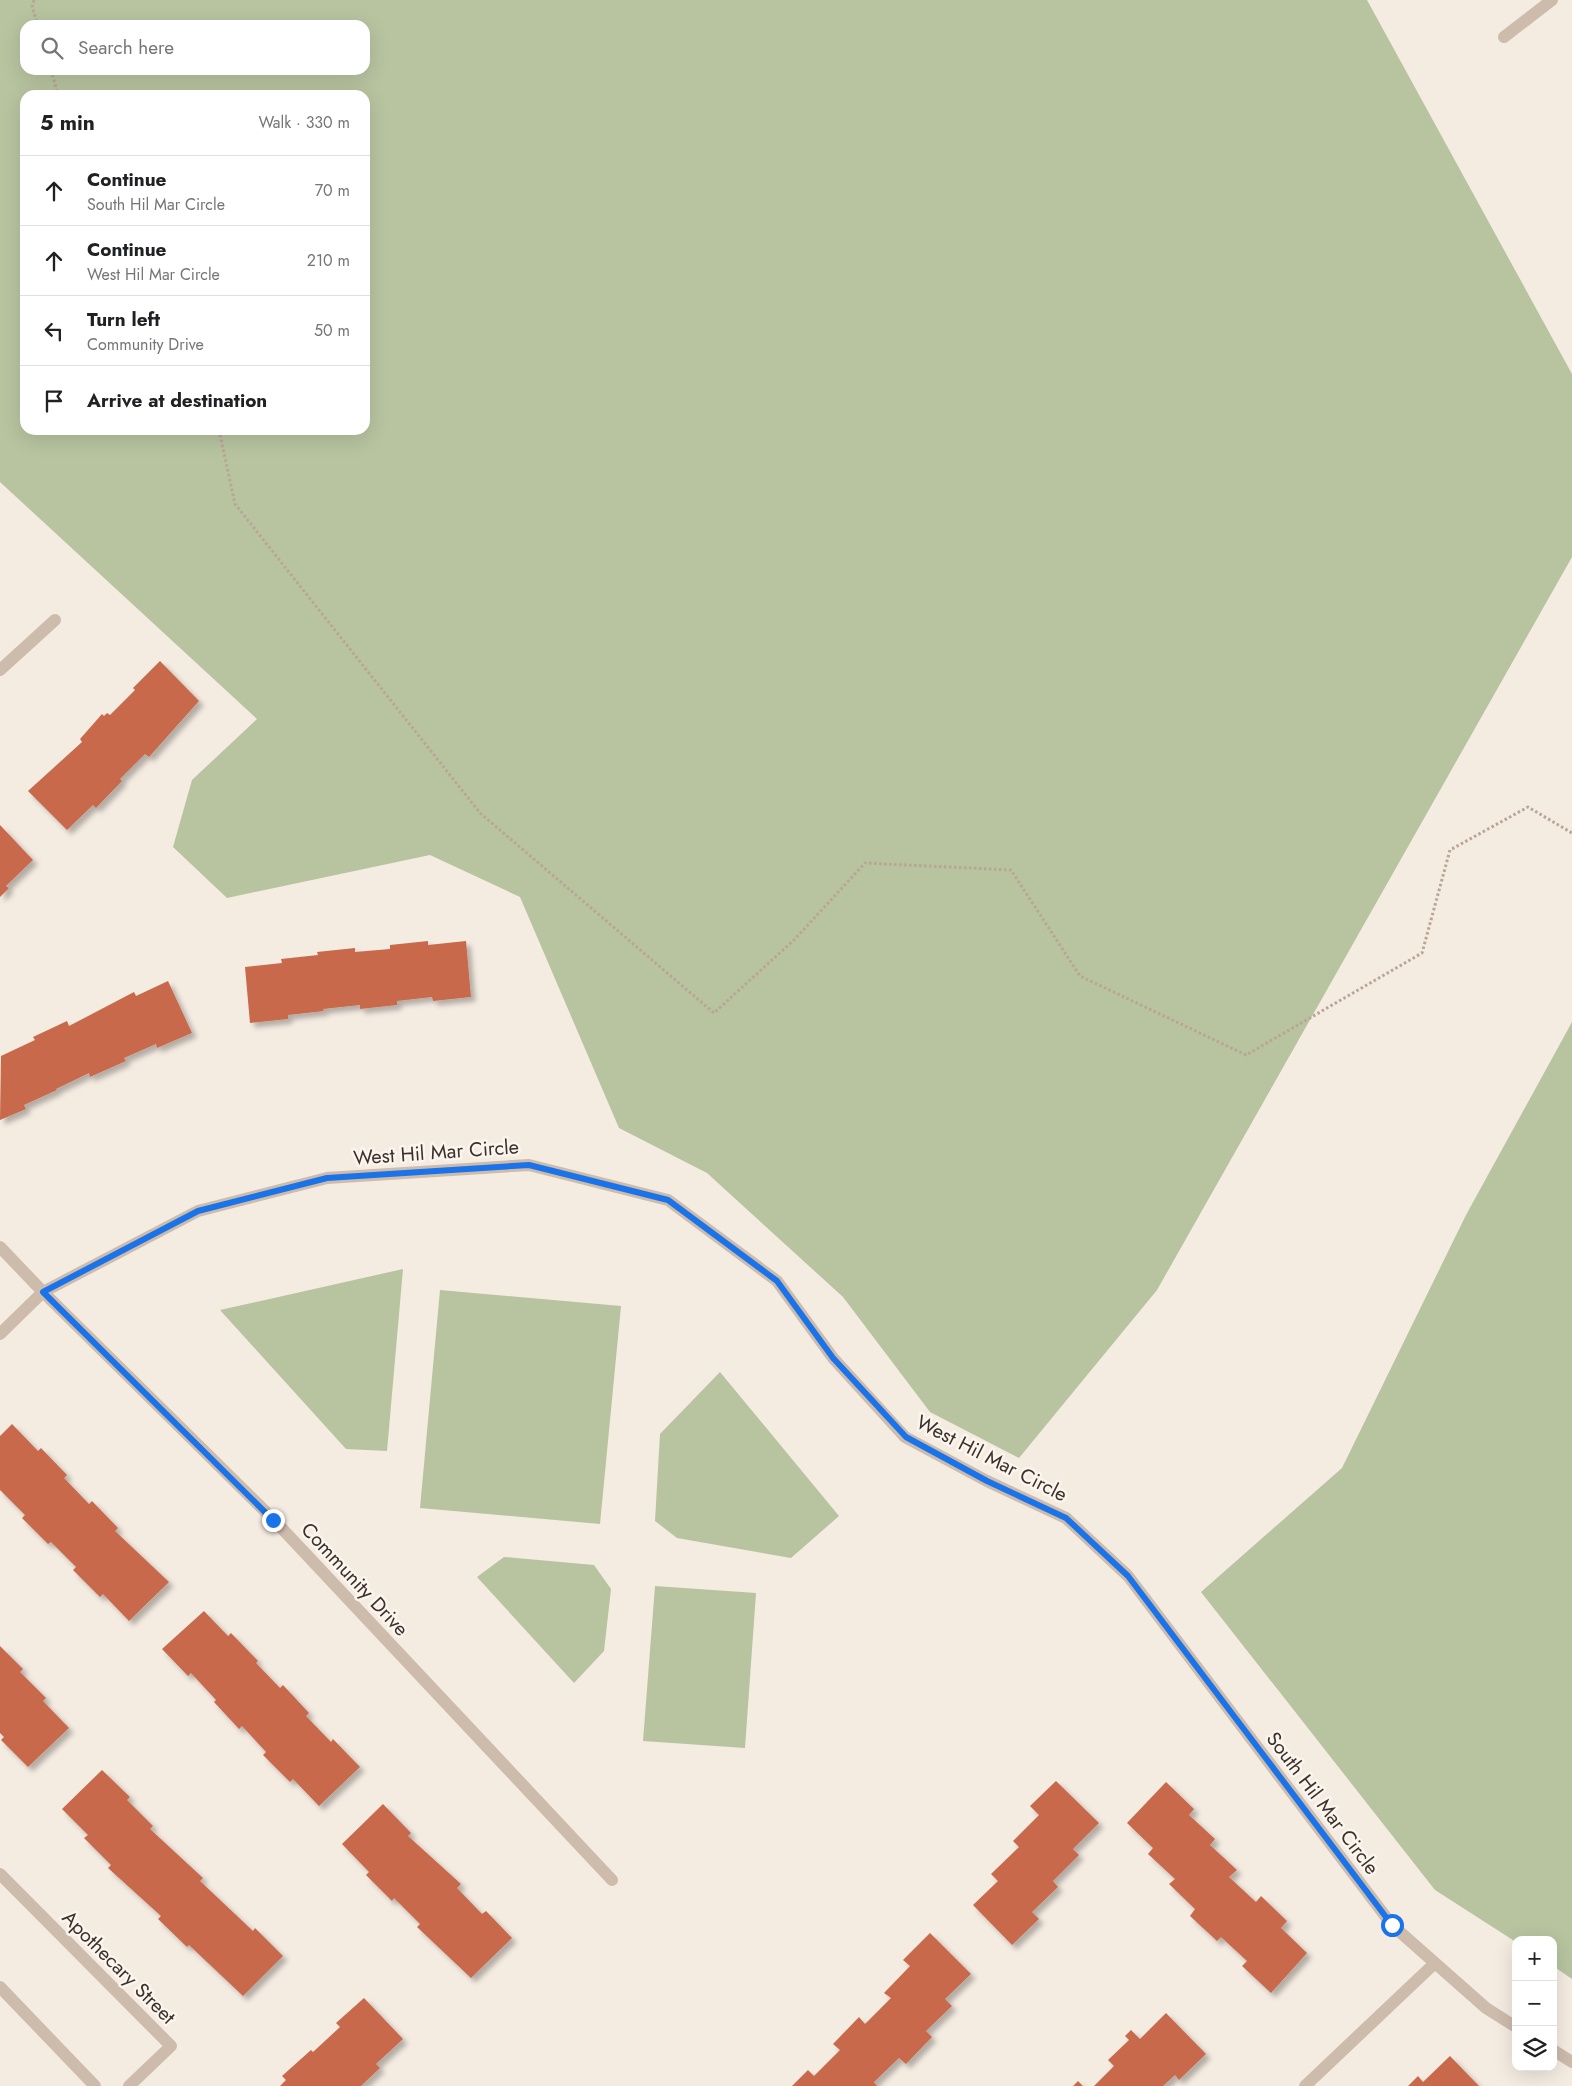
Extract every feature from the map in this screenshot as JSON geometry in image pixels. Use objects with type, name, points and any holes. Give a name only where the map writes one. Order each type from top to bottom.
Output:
[{"type":"street","points":[[1504,37],[1552,0]]},
{"type":"street","points":[[0,670],[55,620]]},
{"type":"street","name":"West Hil Mar Circle","points":[[0,1334],[43,1292],[198,1211],[327,1178],[529,1165],[668,1200],[777,1281],[833,1358],[906,1437],[987,1481],[1066,1518],[1128,1576]]},
{"type":"street","name":"Community Drive","points":[[0,1247],[273,1520],[612,1880]]},
{"type":"street","name":"South Hil Mar Circle","points":[[1128,1576],[1392,1925],[1486,2008],[1514,2026]]},
{"type":"street","name":"Apothecary Street","points":[[0,1874],[171,2046],[129,2086]]},
{"type":"street","points":[[1305,2086],[1435,1963]]},
{"type":"street","points":[[0,1987],[95,2086]]},
{"type":"street","points":[[1557,2053],[1572,2062]]},
{"type":"path","points":[[34,0],[32,7],[36,20]]},
{"type":"path","points":[[52,75],[57,90]]},
{"type":"path","points":[[220,435],[235,504],[480,813],[714,1013],[795,939],[865,863],[1011,870],[1080,976],[1246,1055],[1422,953],[1450,850],[1528,807],[1572,833]]},
{"type":"green space","points":[[0,0],[1367,0],[1572,374],[1572,557],[1157,1290],[1019,1458],[930,1412],[843,1297],[707,1173],[619,1128],[520,897],[430,855],[227,898],[173,847],[192,780],[257,719],[0,482]]},
{"type":"green space","points":[[1572,1022],[1572,1979],[1557,1969],[1557,1936],[1512,1936],[1512,1939],[1435,1890],[1201,1592],[1342,1468],[1466,1215]]},
{"type":"green space","points":[[403,1269],[387,1451],[346,1449],[220,1310]]},
{"type":"green space","points":[[440,1290],[621,1306],[600,1524],[420,1508]]},
{"type":"green space","points":[[720,1372],[839,1516],[791,1558],[677,1538],[655,1521],[660,1434]]},
{"type":"green space","points":[[504,1557],[594,1565],[611,1589],[604,1651],[574,1683],[477,1577]]},
{"type":"green space","points":[[655,1586],[756,1593],[745,1748],[643,1741]]},
{"type":"building","points":[[160,661],[199,701],[149,757],[145,754],[120,779],[122,781],[96,808],[93,805],[67,830],[28,791],[82,742],[80,739],[102,714],[104,716],[107,713],[110,715]]},
{"type":"building","points":[[0,825],[33,860],[6,886],[9,888],[0,897]]},
{"type":"building","points":[[428,941],[428,945],[466,941],[471,997],[433,1001],[432,997],[397,1001],[397,1005],[360,1009],[360,1005],[323,1009],[324,1011],[288,1015],[288,1019],[250,1023],[245,967],[282,963],[281,959],[318,955],[317,952],[355,948],[355,952],[390,949],[390,945]]},
{"type":"building","points":[[168,981],[192,1033],[157,1048],[156,1044],[124,1058],[126,1061],[90,1077],[89,1073],[24,1105],[26,1109],[0,1120],[1,1056],[35,1040],[33,1037],[67,1021],[69,1026],[134,992],[136,996]]},
{"type":"building","points":[[12,1424],[38,1451],[41,1448],[67,1475],[64,1478],[89,1504],[92,1501],[118,1528],[115,1531],[169,1582],[129,1621],[103,1594],[100,1597],[73,1570],[76,1567],[51,1542],[48,1544],[22,1518],[25,1515],[0,1490],[0,1436]]},
{"type":"building","points":[[204,1611],[228,1636],[231,1633],[258,1661],[256,1663],[280,1688],[283,1685],[309,1713],[306,1716],[331,1742],[333,1739],[360,1767],[319,1806],[293,1779],[290,1782],[263,1755],[266,1752],[242,1726],[239,1729],[191,1673],[188,1676],[162,1649]]},
{"type":"building","points":[[0,1646],[23,1669],[20,1672],[46,1698],[43,1701],[69,1728],[28,1767],[1,1740],[4,1737],[0,1733]]},
{"type":"building","points":[[102,1770],[130,1797],[127,1800],[153,1826],[150,1829],[203,1878],[200,1881],[253,1931],[255,1928],[283,1956],[243,1996],[189,1945],[187,1947],[158,1919],[161,1916],[108,1868],[111,1865],[84,1838],[88,1835],[62,1809]]},
{"type":"building","points":[[1056,1781],[1099,1823],[1073,1849],[1079,1855],[1053,1881],[1058,1887],[1032,1912],[1039,1919],[1012,1945],[973,1905],[998,1881],[991,1874],[1019,1847],[1013,1841],[1039,1815],[1030,1806]]},
{"type":"building","points":[[1166,1782],[1194,1809],[1189,1815],[1215,1839],[1210,1845],[1237,1870],[1229,1877],[1256,1902],[1261,1896],[1287,1921],[1281,1928],[1307,1953],[1271,1993],[1242,1966],[1247,1961],[1221,1937],[1217,1941],[1190,1916],[1195,1909],[1169,1884],[1175,1879],[1148,1854],[1153,1848],[1127,1823]]},
{"type":"building","points":[[383,1804],[411,1833],[408,1836],[461,1884],[457,1888],[482,1914],[486,1911],[512,1938],[471,1978],[417,1927],[420,1924],[394,1898],[392,1901],[366,1875],[369,1872],[342,1844]]},
{"type":"building","points":[[930,1933],[971,1974],[945,1999],[952,2006],[926,2031],[932,2037],[906,2064],[899,2058],[874,2082],[877,2086],[792,2086],[808,2070],[814,2076],[840,2050],[833,2044],[859,2017],[865,2024],[891,1998],[884,1993],[910,1966],[903,1960]]},
{"type":"building","points":[[364,1998],[403,2039],[376,2064],[380,2068],[361,2086],[280,2086],[286,2080],[282,2076],[311,2050],[313,2052],[340,2027],[336,2023]]},
{"type":"building","points":[[1166,2013],[1206,2054],[1179,2080],[1175,2075],[1163,2086],[1094,2086],[1114,2066],[1108,2060],[1129,2040],[1125,2036],[1131,2030],[1140,2039]]},
{"type":"building","points":[[1450,2056],[1479,2086],[1408,2086],[1418,2076],[1423,2082]]},
{"type":"building","points":[[1078,2081],[1083,2086],[1073,2086]]},
{"type":"route","points":[[273,1520],[43,1292],[198,1211],[327,1178],[529,1165],[668,1200],[777,1281],[833,1358],[906,1437],[987,1481],[1066,1518],[1128,1576],[1392,1925]]}]
